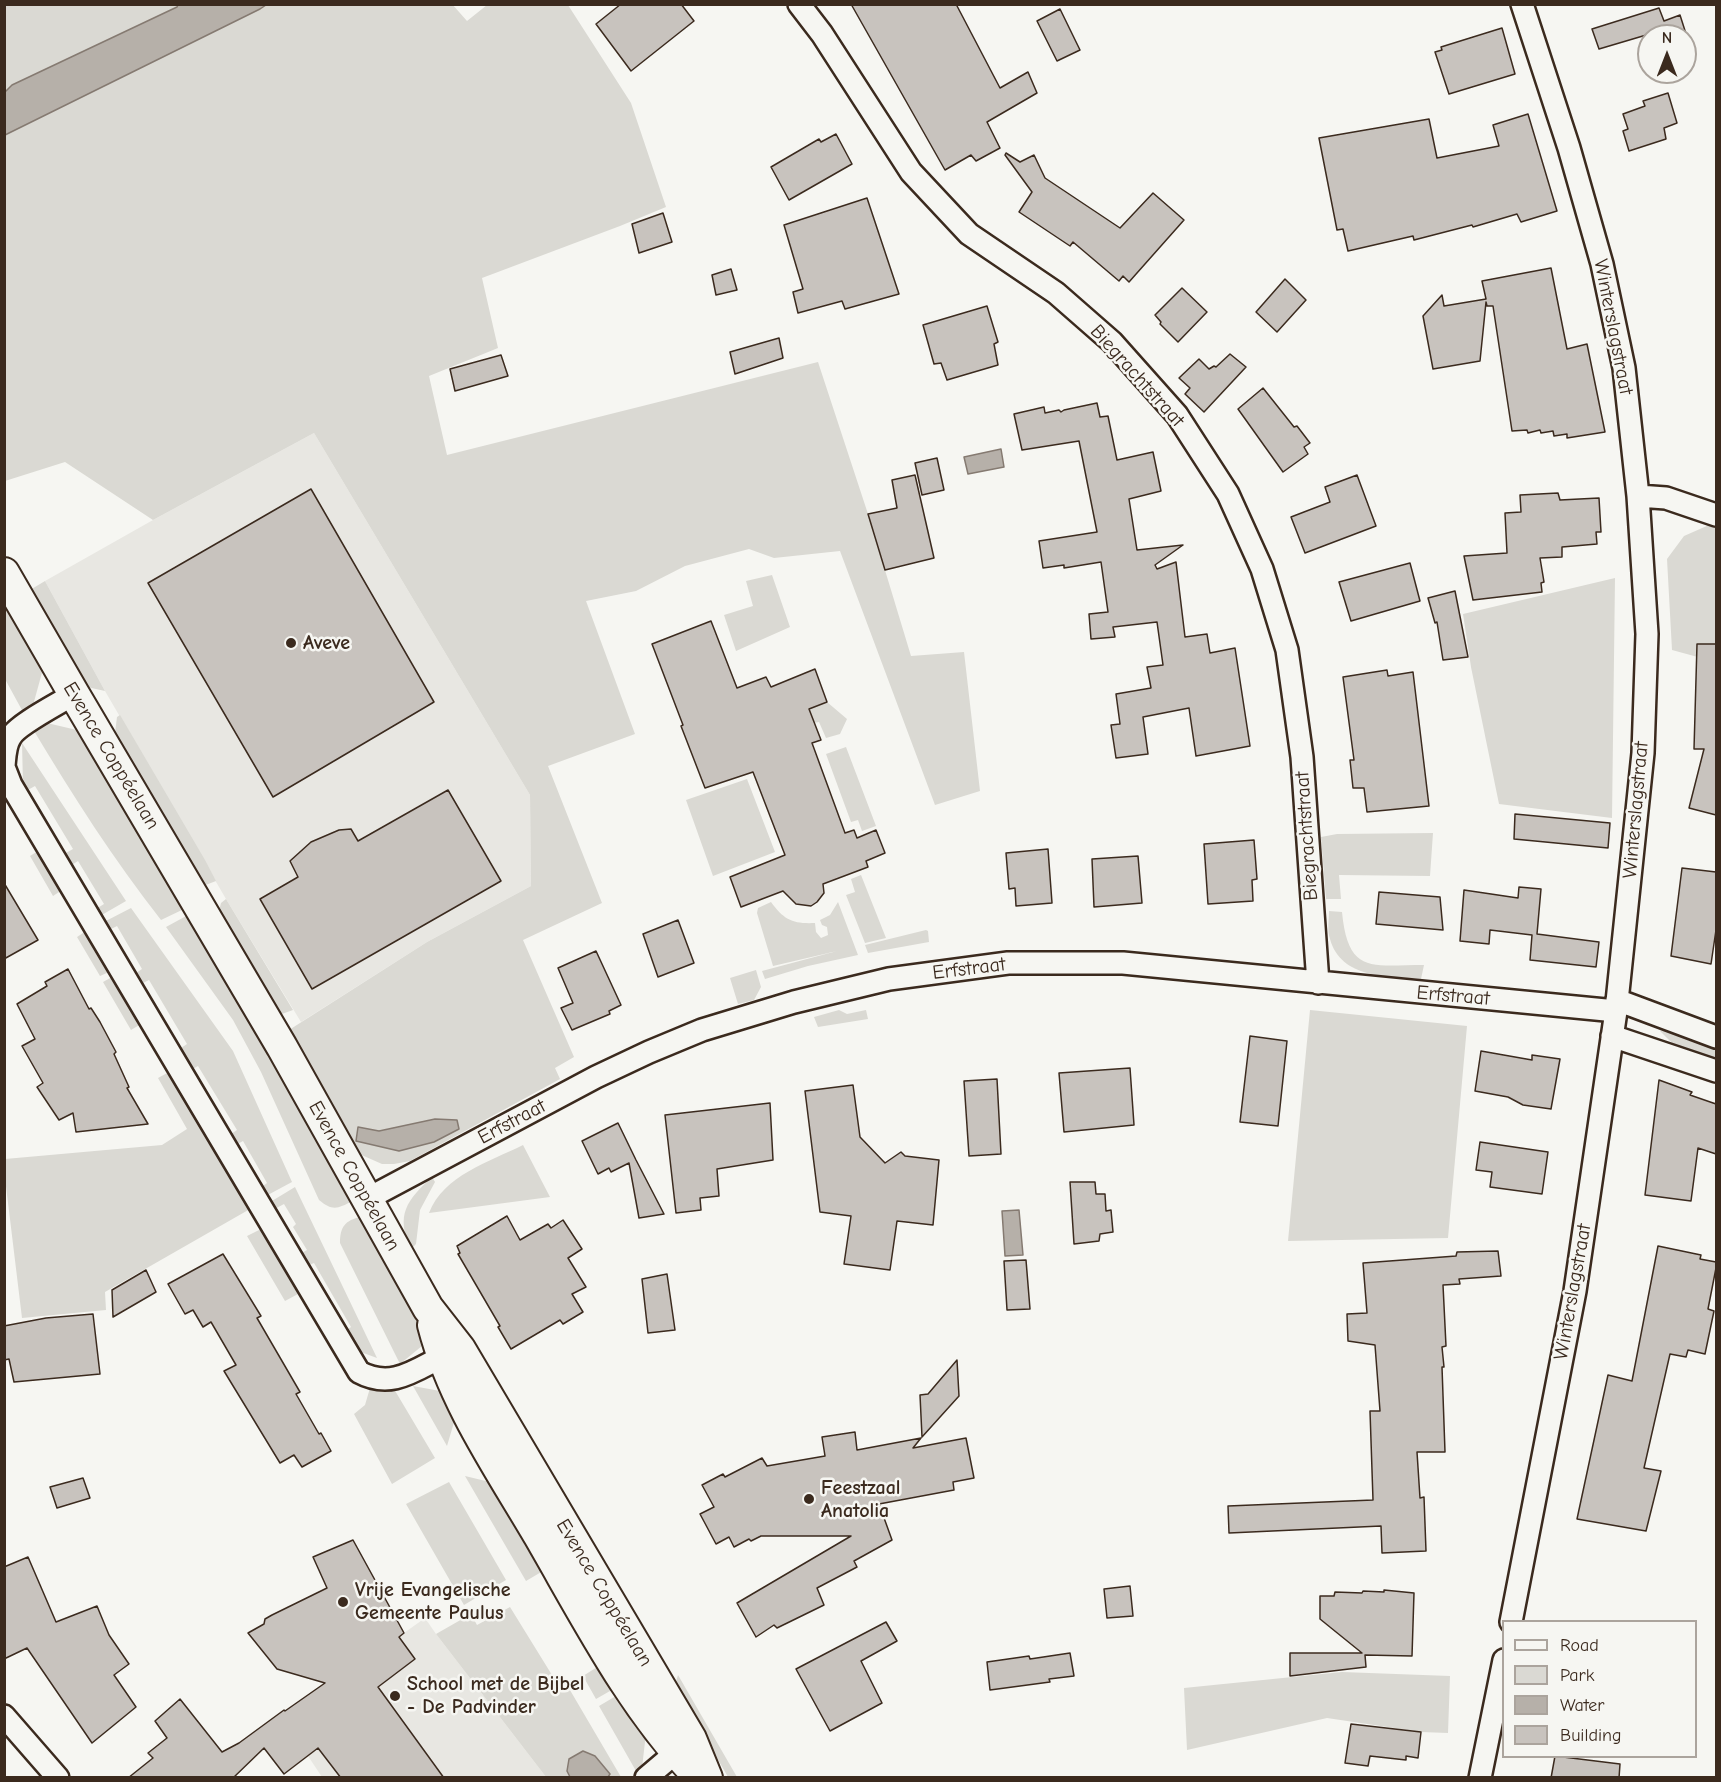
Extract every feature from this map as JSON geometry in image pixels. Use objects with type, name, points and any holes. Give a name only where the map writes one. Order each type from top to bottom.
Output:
[{"type":"street","name":"Biegrachtstraat","points":[[799,4],[822,34],[910,172],[969,234],[1056,293],[1112,342],[1177,415],[1228,494],[1262,569],[1287,650],[1302,757],[1318,983]]},
{"type":"street","name":"Winterslagstraat","points":[[1511,1620],[1575,1291],[1617,1006],[1643,753],[1647,634],[1638,496],[1624,368],[1602,264],[1569,148],[1522,4]]},
{"type":"street","points":[[1638,496],[1666,498],[1716,515]]},
{"type":"street","name":"Evence Coppéelaan","points":[[4,573],[282,1047],[428,1308],[450,1353],[683,1746],[707,1778]]},
{"type":"street","points":[[74,694],[10,736],[5,751],[4,766],[16,795],[359,1372],[370,1378],[398,1379],[450,1353]]},
{"type":"street","name":"Erfstraat","points":[[368,1199],[596,1077],[702,1030],[849,987],[889,979],[1008,963],[1123,963],[1318,983],[1617,1006],[1716,1037]]},
{"type":"street","points":[[1612,1036],[1716,1071]]},
{"type":"street","points":[[1480,1778],[1502,1665]]},
{"type":"street","points":[[4,1716],[58,1778]]},
{"type":"street","points":[[646,1778],[683,1746],[700,1778]]},
{"type":"shaded area","points":[[314,433],[530,795],[531,886],[427,942],[301,1022],[226,899],[105,691],[45,581]]},
{"type":"shaded area","name":"School met de Bijbel - De Padvinder","points":[[425,1618],[546,1777],[322,1777],[280,1714]]},
{"type":"green space","points":[[452,4],[467,21],[487,5],[568,5],[631,103],[666,207],[482,278],[498,348],[429,376],[447,455],[818,362],[868,514],[911,656],[964,652],[980,791],[935,805],[840,551],[774,558],[749,549],[685,566],[636,591],[586,601],[635,734],[548,766],[602,903],[523,940],[574,1057],[555,1068],[560,1079],[410,1161],[382,1164],[357,1153],[289,1030],[427,942],[531,886],[530,795],[314,433],[153,520],[65,462],[5,481],[4,5]]},
{"type":"green space","points":[[1709,525],[1716,527],[1716,662],[1672,650],[1667,559],[1684,536]]},
{"type":"green space","points":[[772,575],[790,627],[736,651],[724,615],[753,606],[746,581]]},
{"type":"green space","points":[[1615,578],[1612,818],[1499,804],[1471,667],[1463,614]]},
{"type":"green space","points":[[45,581],[105,691],[87,687],[30,590]]},
{"type":"green space","points":[[4,602],[43,669],[32,709],[23,712],[5,679]]},
{"type":"green space","points":[[827,702],[847,719],[840,734],[826,738],[819,722],[814,723],[809,709]]},
{"type":"green space","points":[[120,715],[216,881],[203,886],[115,733],[117,717]]},
{"type":"green space","points":[[47,723],[81,731],[184,909],[161,920],[127,874],[94,827],[34,731]]},
{"type":"green space","points":[[22,743],[126,901],[100,916],[96,909],[104,904],[78,861],[70,866],[64,854],[73,849],[35,786],[26,791],[23,785]]},
{"type":"green space","points":[[846,747],[876,826],[862,831],[858,820],[851,822],[826,754]]},
{"type":"green space","points":[[747,779],[775,852],[713,876],[686,800]]},
{"type":"green space","points":[[1433,833],[1430,876],[1339,875],[1341,899],[1326,899],[1321,837],[1337,834]]},
{"type":"green space","points":[[38,851],[62,890],[53,896],[30,856]]},
{"type":"green space","points":[[861,875],[886,938],[865,943],[846,895],[855,892],[851,879]]},
{"type":"green space","points":[[226,899],[293,1010],[279,1015],[219,911],[221,903]]},
{"type":"green space","points":[[771,902],[790,920],[815,923],[816,932],[821,938],[828,935],[827,927],[822,925],[820,920],[830,915],[838,902],[858,955],[808,966],[765,979],[762,971],[837,951],[773,966],[757,913],[758,908]]},
{"type":"green space","points":[[131,908],[233,1051],[292,1182],[264,1197],[259,1189],[267,1183],[243,1141],[234,1146],[228,1136],[237,1130],[198,1066],[189,1071],[178,1050],[187,1044],[149,980],[139,985],[133,975],[142,969],[117,926],[107,931],[102,923]]},
{"type":"green space","points":[[1329,911],[1342,912],[1350,947],[1357,956],[1377,965],[1424,965],[1421,979],[1367,973],[1344,962],[1330,939]]},
{"type":"green space","points":[[188,915],[352,1201],[343,1206],[331,1207],[319,1200],[261,1072],[233,1020],[166,927]]},
{"type":"green space","points":[[926,930],[929,942],[868,953],[865,945]]},
{"type":"green space","points":[[86,931],[109,972],[100,976],[77,937]]},
{"type":"green space","points":[[756,970],[761,987],[754,1000],[738,1004],[730,978]]},
{"type":"green space","points":[[112,977],[141,1024],[131,1030],[103,982]]},
{"type":"green space","points":[[839,1010],[847,1014],[866,1010],[868,1019],[818,1027],[814,1017]]},
{"type":"green space","points":[[1310,1010],[1467,1026],[1448,1238],[1288,1241]]},
{"type":"green space","points":[[1685,1030],[1716,1041],[1716,1062],[1676,1047],[1660,1031]]},
{"type":"green space","points":[[169,1072],[250,1209],[105,1292],[106,1310],[22,1318],[5,1178],[5,1159],[162,1145],[187,1129],[158,1078]]},
{"type":"green space","points":[[523,1145],[550,1197],[429,1213],[436,1200],[456,1179]]},
{"type":"green space","points":[[432,1177],[435,1182],[420,1210],[416,1244],[411,1249],[404,1227],[406,1209],[416,1193]]},
{"type":"green space","points":[[295,1187],[377,1358],[358,1351],[343,1333],[351,1327],[314,1263],[304,1267],[298,1255],[307,1250],[293,1227],[296,1224],[284,1204],[271,1211],[267,1204]]},
{"type":"green space","points":[[361,1217],[410,1302],[428,1341],[400,1364],[340,1243],[344,1225]]},
{"type":"green space","points":[[261,1229],[298,1294],[285,1301],[247,1236]]},
{"type":"green space","points":[[413,1386],[440,1391],[445,1389],[455,1419],[447,1446]]},
{"type":"green space","points":[[370,1388],[394,1389],[435,1458],[392,1484],[354,1414],[365,1405]]},
{"type":"green space","points":[[465,1476],[498,1484],[548,1568],[526,1581]]},
{"type":"green space","points":[[449,1482],[506,1580],[464,1605],[406,1504]]},
{"type":"green space","points":[[510,1607],[560,1688],[567,1685],[621,1777],[546,1777],[436,1634],[471,1614],[477,1625]]},
{"type":"green space","points":[[602,1664],[617,1687],[596,1699],[583,1676]]},
{"type":"green space","points":[[1342,1672],[1450,1676],[1448,1733],[1421,1732],[1327,1718],[1187,1750],[1184,1688]]},
{"type":"green space","points":[[678,1675],[737,1777],[728,1777],[675,1685]]},
{"type":"green space","points":[[621,1693],[646,1733],[642,1768],[636,1771],[599,1706]]},
{"type":"water","points":[[178,5],[266,5],[5,135],[5,92],[12,85]]},
{"type":"water","points":[[1001,449],[1004,467],[968,474],[964,457]]},
{"type":"water","points":[[435,1119],[457,1120],[459,1129],[434,1142],[399,1151],[356,1141],[358,1127],[379,1131]]},
{"type":"water","points":[[1019,1210],[1023,1255],[1005,1256],[1002,1211]]},
{"type":"water","points":[[583,1751],[595,1756],[610,1774],[608,1777],[570,1777],[567,1771],[569,1759]]},
{"type":"building","points":[[621,4],[681,4],[694,21],[631,71],[596,24]]},
{"type":"building","points":[[851,4],[956,4],[1000,88],[1028,72],[1037,93],[987,122],[1000,148],[976,161],[971,155],[945,170]]},
{"type":"building","points":[[1659,8],[1664,21],[1680,15],[1683,24],[1637,24],[1637,38],[1599,49],[1592,29]]},
{"type":"building","points":[[1060,9],[1080,50],[1057,61],[1037,21]]},
{"type":"building","points":[[1502,28],[1515,74],[1449,94],[1435,52],[1442,50],[1441,47]]},
{"type":"building","points":[[1668,93],[1677,123],[1664,128],[1666,139],[1629,151],[1623,131],[1628,129],[1623,114],[1645,106],[1643,101]]},
{"type":"building","points":[[1528,114],[1557,211],[1521,222],[1517,214],[1473,227],[1472,225],[1414,240],[1413,236],[1348,251],[1343,229],[1337,230],[1319,138],[1429,119],[1437,158],[1499,146],[1493,125]]},
{"type":"building","points":[[836,134],[852,164],[789,200],[771,167],[819,139],[821,142]]},
{"type":"building","points":[[1006,153],[1020,162],[1034,155],[1045,178],[1120,228],[1153,193],[1184,220],[1129,282],[1123,276],[1119,281],[1073,242],[1070,246],[1019,212],[1032,192],[1005,155]]},
{"type":"building","points":[[867,198],[899,294],[845,309],[842,301],[798,313],[793,292],[803,289],[784,225]]},
{"type":"building","points":[[663,213],[672,242],[639,253],[632,224]]},
{"type":"building","points":[[1551,268],[1567,349],[1587,344],[1605,432],[1567,438],[1567,434],[1554,436],[1553,431],[1541,433],[1540,430],[1528,433],[1527,430],[1512,431],[1493,306],[1487,306],[1486,302],[1480,361],[1433,369],[1423,316],[1442,295],[1444,306],[1486,299],[1482,281]]},
{"type":"building","points":[[731,269],[737,290],[716,295],[712,275]]},
{"type":"building","points":[[1285,279],[1306,300],[1277,332],[1256,312]]},
{"type":"building","points":[[1182,288],[1207,312],[1178,342],[1160,324],[1161,322],[1155,315]]},
{"type":"building","points":[[987,306],[998,342],[994,344],[998,365],[947,380],[941,363],[934,364],[923,325]]},
{"type":"building","points":[[779,338],[783,358],[735,374],[730,352]]},
{"type":"building","points":[[1230,354],[1246,367],[1204,412],[1185,394],[1190,388],[1179,378],[1199,359],[1209,369],[1216,367]]},
{"type":"building","points":[[501,355],[508,376],[455,391],[450,369]]},
{"type":"building","points":[[1263,388],[1310,443],[1304,447],[1308,454],[1283,472],[1238,409]]},
{"type":"building","points":[[1097,403],[1100,417],[1108,416],[1117,460],[1153,452],[1161,491],[1129,499],[1137,550],[1183,545],[1155,565],[1157,569],[1176,562],[1185,637],[1207,634],[1210,653],[1235,648],[1250,746],[1196,756],[1189,708],[1143,717],[1148,754],[1116,758],[1111,725],[1120,724],[1116,694],[1151,688],[1147,667],[1163,665],[1157,622],[1113,627],[1115,637],[1091,639],[1089,614],[1108,612],[1101,562],[1064,568],[1064,565],[1043,568],[1039,541],[1097,532],[1079,441],[1022,450],[1014,414],[1044,407],[1045,413],[1059,410],[1061,412]]},
{"type":"building","points":[[937,458],[944,490],[922,495],[915,463]]},
{"type":"building","points":[[915,475],[934,558],[885,570],[868,514],[897,508],[892,480]]},
{"type":"building","points":[[1357,475],[1376,526],[1305,553],[1291,517],[1330,502],[1325,487]]},
{"type":"building","name":"Aveve","points":[[311,489],[434,702],[273,797],[148,583]]},
{"type":"building","points":[[1558,493],[1560,500],[1599,498],[1601,532],[1596,532],[1597,544],[1562,547],[1562,557],[1540,558],[1544,582],[1541,583],[1542,592],[1473,600],[1464,556],[1507,553],[1505,513],[1521,512],[1520,495]]},
{"type":"building","points":[[1410,563],[1420,601],[1351,621],[1339,582]]},
{"type":"building","points":[[1455,591],[1468,657],[1443,660],[1437,622],[1435,623],[1428,598]]},
{"type":"building","points":[[711,621],[737,688],[766,677],[771,687],[815,669],[827,702],[809,709],[821,740],[812,743],[845,833],[854,830],[857,838],[876,830],[885,853],[866,861],[868,867],[823,884],[824,893],[811,906],[796,904],[783,891],[741,907],[730,877],[785,855],[753,772],[705,788],[652,644]]},
{"type":"building","points":[[1697,644],[1716,644],[1716,815],[1689,808],[1704,749],[1694,749]]},
{"type":"building","points":[[1387,670],[1388,676],[1413,672],[1429,806],[1367,812],[1364,788],[1353,788],[1350,760],[1354,760],[1343,677]]},
{"type":"building","points":[[448,790],[501,881],[312,989],[260,899],[298,877],[290,861],[311,842],[339,830],[351,829],[358,841]]},
{"type":"building","points":[[1515,814],[1610,823],[1608,848],[1514,839]]},
{"type":"building","points":[[1254,840],[1257,879],[1252,880],[1253,901],[1208,904],[1204,844]]},
{"type":"building","points":[[1048,849],[1052,903],[1016,906],[1015,888],[1009,889],[1006,853]]},
{"type":"building","points":[[1138,856],[1142,903],[1094,907],[1092,859]]},
{"type":"building","points":[[1682,868],[1716,872],[1716,930],[1711,964],[1671,956]]},
{"type":"building","points":[[4,883],[38,940],[4,959]]},
{"type":"building","points":[[1519,887],[1541,889],[1537,934],[1599,942],[1596,967],[1530,960],[1532,935],[1490,930],[1489,944],[1460,941],[1464,890],[1518,898]]},
{"type":"building","points":[[1379,892],[1440,897],[1443,930],[1376,924]]},
{"type":"building","points":[[678,920],[694,963],[658,977],[643,934]]},
{"type":"building","points":[[596,951],[621,1005],[609,1011],[610,1014],[572,1030],[561,1008],[573,1003],[558,968]]},
{"type":"building","points":[[68,969],[89,1009],[91,1008],[100,1022],[116,1052],[114,1054],[129,1087],[127,1088],[148,1124],[76,1132],[73,1113],[59,1120],[37,1087],[43,1083],[22,1046],[35,1039],[17,1004],[47,986],[45,982]]},
{"type":"building","points":[[1250,1036],[1287,1041],[1278,1126],[1240,1122]]},
{"type":"building","points":[[1481,1051],[1532,1060],[1532,1055],[1560,1059],[1551,1109],[1523,1105],[1508,1097],[1475,1091]]},
{"type":"building","points":[[1130,1068],[1134,1125],[1064,1132],[1059,1073]]},
{"type":"building","points":[[997,1079],[1001,1154],[969,1156],[964,1081]]},
{"type":"building","points":[[1659,1080],[1716,1104],[1716,1154],[1698,1148],[1691,1201],[1645,1195]]},
{"type":"building","points":[[853,1085],[860,1137],[885,1163],[901,1152],[905,1156],[939,1160],[933,1225],[897,1221],[890,1270],[844,1264],[851,1216],[820,1212],[805,1091]]},
{"type":"building","points":[[770,1103],[773,1160],[717,1169],[719,1196],[700,1198],[701,1210],[676,1213],[665,1115]]},
{"type":"building","points":[[618,1123],[664,1214],[639,1218],[629,1163],[611,1172],[609,1168],[598,1174],[582,1141]]},
{"type":"building","points":[[1480,1142],[1548,1152],[1542,1194],[1490,1187],[1492,1172],[1476,1170]]},
{"type":"building","points":[[1070,1182],[1095,1182],[1096,1194],[1105,1194],[1106,1211],[1111,1210],[1113,1232],[1100,1234],[1099,1241],[1074,1244]]},
{"type":"building","points":[[507,1216],[520,1240],[548,1224],[551,1228],[563,1220],[582,1249],[568,1258],[586,1287],[572,1294],[583,1312],[563,1324],[560,1320],[511,1349],[458,1254],[460,1253],[457,1246]]},
{"type":"building","points":[[1658,1246],[1701,1255],[1700,1259],[1716,1262],[1716,1268],[1708,1309],[1714,1311],[1705,1354],[1688,1350],[1686,1357],[1670,1354],[1644,1468],[1661,1471],[1646,1531],[1577,1519],[1608,1375],[1632,1381]]},
{"type":"building","points":[[1498,1251],[1501,1276],[1459,1279],[1460,1284],[1443,1285],[1446,1346],[1442,1347],[1445,1452],[1417,1452],[1420,1498],[1424,1497],[1426,1551],[1382,1553],[1381,1526],[1229,1533],[1228,1506],[1373,1500],[1370,1411],[1380,1411],[1375,1345],[1348,1341],[1347,1314],[1367,1313],[1363,1263],[1456,1256],[1457,1252]]},
{"type":"building","points":[[223,1254],[261,1316],[257,1318],[300,1392],[296,1394],[331,1451],[302,1467],[294,1455],[280,1463],[224,1371],[236,1365],[211,1322],[203,1327],[193,1310],[185,1314],[168,1284]]},
{"type":"building","points":[[1026,1260],[1030,1309],[1007,1310],[1004,1261]]},
{"type":"building","points":[[146,1270],[156,1292],[113,1317],[112,1290]]},
{"type":"building","points":[[667,1274],[675,1330],[648,1333],[642,1279]]},
{"type":"building","points":[[93,1314],[100,1374],[14,1382],[9,1359],[4,1360],[4,1326],[46,1318]]},
{"type":"building","points":[[957,1360],[959,1396],[922,1437],[920,1395],[928,1394]]},
{"type":"building","name":"Feestzaal Anatolia","points":[[855,1432],[857,1450],[921,1438],[913,1448],[966,1438],[974,1478],[953,1482],[954,1490],[879,1504],[892,1540],[854,1561],[857,1567],[817,1588],[824,1605],[777,1628],[774,1625],[756,1637],[737,1603],[851,1536],[761,1536],[734,1547],[729,1537],[716,1544],[700,1514],[714,1507],[702,1485],[723,1474],[725,1477],[762,1458],[767,1466],[825,1456],[822,1437]]},
{"type":"building","points":[[83,1478],[90,1498],[57,1508],[50,1487]]},
{"type":"building","points":[[353,1540],[404,1633],[399,1637],[415,1659],[378,1687],[444,1778],[341,1778],[318,1748],[284,1774],[264,1748],[233,1778],[128,1778],[153,1758],[148,1753],[167,1738],[155,1721],[180,1699],[222,1752],[239,1743],[325,1683],[277,1669],[248,1633],[264,1624],[265,1619],[272,1615],[327,1588],[313,1557]]},
{"type":"building","points":[[28,1557],[56,1622],[97,1606],[109,1635],[129,1664],[114,1675],[136,1707],[92,1743],[27,1648],[4,1659],[4,1567]]},
{"type":"building","points":[[1130,1586],[1133,1616],[1107,1618],[1104,1589]]},
{"type":"building","points":[[1384,1590],[1414,1593],[1412,1656],[1365,1655],[1366,1667],[1290,1676],[1290,1653],[1362,1653],[1320,1619],[1320,1596],[1334,1596],[1335,1592],[1362,1593],[1363,1591],[1384,1592]]},
{"type":"building","points":[[886,1622],[897,1641],[861,1661],[882,1703],[830,1731],[796,1669]]},
{"type":"building","points":[[1070,1653],[1074,1676],[1049,1679],[1050,1682],[990,1690],[987,1662]]},
{"type":"building","points":[[1351,1724],[1421,1732],[1418,1758],[1406,1756],[1406,1760],[1370,1756],[1368,1766],[1345,1763]]},
{"type":"building","points":[[1555,1758],[1620,1764],[1619,1778],[1551,1778]]},
{"type":"place","name":"Aveve","points":[[291,643]]},
{"type":"place","name":"Feestzaal Anatolia","points":[[809,1499]]},
{"type":"place","name":"Vrije Evangelische Gemeente Paulus","points":[[343,1602]]},
{"type":"place","name":"School met de Bijbel - De Padvinder","points":[[395,1696]]}]
